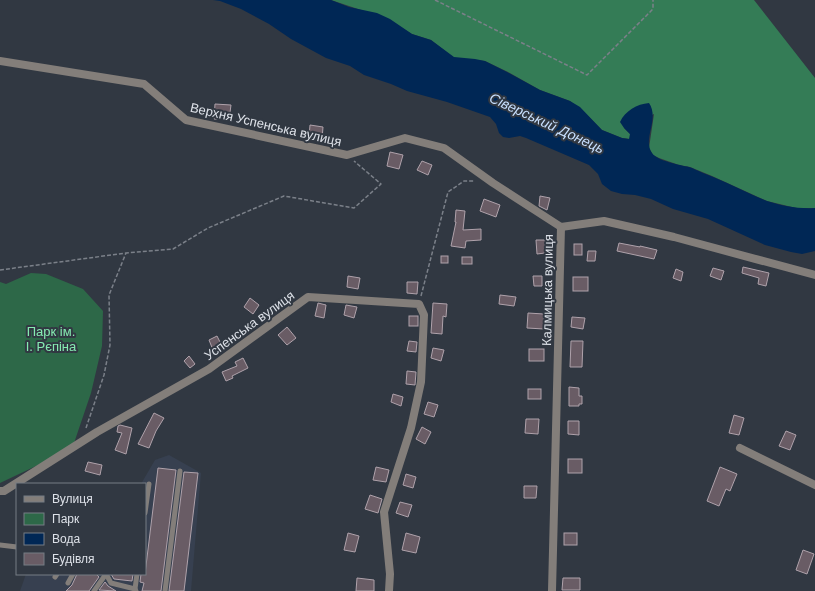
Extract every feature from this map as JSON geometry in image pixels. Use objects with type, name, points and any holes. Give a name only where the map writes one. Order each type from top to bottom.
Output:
[{"type":"street","name":"Верхня Успенська вулиця","points":[[0,61],[144,84],[186,120],[347,155],[405,138],[444,148],[561,227]]},
{"type":"street","name":"Калмицька вулиця","points":[[552,591],[561,227],[604,221],[682,239],[815,275]]},
{"type":"street","name":"Успенська вулиця","points":[[17,483],[97,432],[210,369],[308,298],[418,304]]},
{"type":"street","points":[[389,591],[390,574],[384,512],[411,428],[421,382],[424,315],[418,304]]},
{"type":"street","points":[[740,448],[815,485]]},
{"type":"street","name":"Успенська вулиця","points":[[0,491],[4,491],[16,483]]},
{"type":"lane","points":[[166,591],[180,471]]},
{"type":"lane","points":[[146,506],[149,484]]},
{"type":"lane","points":[[0,545],[16,546]]},
{"type":"lane","points":[[68,583],[72,575]]},
{"type":"lane","points":[[94,591],[105,575]]},
{"type":"lane","points":[[107,575],[111,583],[120,589],[135,590],[137,575]]},
{"type":"path","points":[[435,0],[587,75],[653,9],[653,0]]},
{"type":"path","points":[[0,270],[173,249],[208,228],[284,196],[354,208],[381,184],[351,159]]},
{"type":"path","points":[[418,304],[448,192],[464,181],[478,182]]},
{"type":"path","points":[[86,429],[104,375],[110,345],[109,295],[126,254]]},
{"type":"shaded area","points":[[169,455],[201,473],[191,591],[20,591],[26,575],[146,575],[146,483],[142,483],[155,460]]},
{"type":"green space","points":[[331,0],[754,0],[815,78],[815,208],[796,208],[767,201],[690,167],[679,165],[653,155],[649,148],[654,114],[624,128],[630,134],[630,139],[622,138],[602,130],[570,101],[540,90],[485,61],[454,58],[431,40],[412,34],[361,10]]},
{"type":"green space","name":"Парк ім. І. Рєпіна","points":[[31,273],[46,274],[83,289],[103,311],[102,346],[91,393],[72,449],[0,483],[0,282],[6,284]]},
{"type":"water","name":"Сіверський Донець","points":[[213,0],[331,0],[349,7],[377,13],[390,19],[412,34],[431,40],[454,57],[485,61],[540,90],[570,101],[580,107],[602,130],[622,138],[629,139],[630,134],[620,122],[622,118],[628,111],[640,105],[649,103],[653,116],[649,147],[655,156],[669,162],[692,168],[767,201],[791,207],[815,208],[815,251],[802,254],[765,245],[708,219],[673,209],[651,199],[611,191],[602,184],[598,174],[589,165],[520,136],[509,138],[503,137],[499,133],[496,124],[490,117],[447,102],[407,91],[364,75],[350,66],[326,58],[241,9]]},
{"type":"building","points":[[215,104],[231,105],[229,120],[214,119]]},
{"type":"building","points":[[310,125],[323,127],[322,139],[309,137]]},
{"type":"building","points":[[390,152],[403,155],[399,169],[387,166]]},
{"type":"building","points":[[422,161],[432,165],[428,175],[417,170]]},
{"type":"building","points":[[540,196],[550,198],[547,210],[539,206]]},
{"type":"building","points":[[484,199],[500,205],[496,217],[480,211]]},
{"type":"building","points":[[456,210],[465,211],[463,230],[481,229],[481,240],[466,241],[465,248],[451,246],[456,222]]},
{"type":"building","points":[[536,240],[545,240],[545,253],[537,254]]},
{"type":"building","points":[[619,243],[657,250],[654,259],[617,251]]},
{"type":"building","points":[[574,244],[582,244],[582,255],[574,255]]},
{"type":"building","points":[[588,251],[596,251],[595,261],[587,261]]},
{"type":"building","points":[[441,256],[448,256],[448,263],[441,263]]},
{"type":"building","points":[[462,257],[472,257],[472,264],[462,264]]},
{"type":"building","points":[[743,267],[769,273],[766,286],[758,284],[759,278],[742,273]]},
{"type":"building","points":[[713,268],[724,271],[721,280],[710,276]]},
{"type":"building","points":[[676,269],[683,272],[681,281],[673,278]]},
{"type":"building","points":[[348,276],[360,278],[358,289],[347,287]]},
{"type":"building","points":[[533,276],[542,276],[542,286],[534,286]]},
{"type":"building","points":[[573,277],[588,277],[588,291],[573,291]]},
{"type":"building","points":[[407,282],[418,282],[417,294],[407,293]]},
{"type":"building","points":[[500,295],[516,297],[514,306],[499,304]]},
{"type":"building","points":[[250,298],[259,305],[253,314],[244,307]]},
{"type":"building","points":[[318,303],[326,305],[324,318],[315,316]]},
{"type":"building","points":[[433,303],[447,304],[446,317],[443,316],[442,334],[431,333]]},
{"type":"building","points":[[346,305],[357,307],[354,318],[344,315]]},
{"type":"building","points":[[528,313],[544,314],[544,329],[527,328]]},
{"type":"building","points":[[409,316],[418,316],[418,326],[409,326]]},
{"type":"building","points":[[572,317],[585,318],[583,329],[571,327]]},
{"type":"building","points":[[287,327],[296,338],[287,345],[278,335]]},
{"type":"building","points":[[217,336],[222,346],[213,350],[209,340]]},
{"type":"building","points":[[409,341],[417,342],[416,352],[407,351]]},
{"type":"building","points":[[571,341],[583,341],[582,367],[570,367]]},
{"type":"building","points":[[433,348],[444,350],[441,361],[431,358]]},
{"type":"building","points":[[529,349],[544,349],[544,361],[529,361]]},
{"type":"building","points":[[189,356],[195,364],[190,368],[184,361]]},
{"type":"building","points":[[243,358],[248,368],[232,376],[233,378],[226,381],[222,372],[237,366],[235,362]]},
{"type":"building","points":[[407,371],[416,372],[415,385],[406,384]]},
{"type":"building","points":[[569,387],[579,388],[579,396],[582,396],[582,404],[579,404],[579,406],[569,406]]},
{"type":"building","points":[[528,389],[541,389],[541,399],[528,399]]},
{"type":"building","points":[[393,394],[403,397],[401,406],[391,402]]},
{"type":"building","points":[[428,402],[438,405],[434,417],[424,414]]},
{"type":"building","points":[[154,413],[164,418],[156,431],[149,448],[138,444]]},
{"type":"building","points":[[734,415],[744,418],[739,435],[729,433]]},
{"type":"building","points":[[526,419],[539,419],[538,434],[525,433]]},
{"type":"building","points":[[568,421],[579,421],[579,435],[568,434]]},
{"type":"building","points":[[120,425],[132,428],[126,454],[115,450],[122,433],[117,432],[118,426]]},
{"type":"building","points":[[422,427],[431,432],[425,444],[416,439]]},
{"type":"building","points":[[786,431],[796,435],[790,450],[779,446]]},
{"type":"building","points":[[568,459],[582,459],[582,473],[568,473]]},
{"type":"building","points":[[88,462],[102,465],[100,475],[85,471]]},
{"type":"building","points":[[376,467],[389,470],[386,482],[373,480]]},
{"type":"building","points":[[720,467],[737,474],[730,491],[726,489],[719,506],[707,501]]},
{"type":"building","points":[[158,468],[176,470],[161,591],[142,591],[144,583],[140,582],[141,575],[146,575]]},
{"type":"building","points":[[184,472],[198,473],[184,591],[169,591]]},
{"type":"building","points":[[406,474],[416,477],[413,488],[403,485]]},
{"type":"building","points":[[524,486],[537,486],[536,498],[524,498]]},
{"type":"building","points":[[370,495],[382,499],[378,513],[365,509]]},
{"type":"building","points":[[400,502],[412,505],[408,517],[396,513]]},
{"type":"building","points":[[348,533],[359,536],[355,552],[344,550]]},
{"type":"building","points":[[406,533],[420,537],[416,553],[402,550]]},
{"type":"building","points":[[564,533],[577,533],[577,545],[564,545]]},
{"type":"building","points":[[803,550],[814,554],[807,574],[796,570]]},
{"type":"building","points":[[77,575],[97,575],[99,577],[89,591],[66,591],[72,585]]},
{"type":"building","points":[[112,575],[133,575],[132,581],[114,579]]},
{"type":"building","points":[[357,578],[374,580],[374,591],[356,591]]},
{"type":"building","points":[[563,578],[580,578],[580,590],[562,590]]},
{"type":"building","points":[[105,582],[108,586],[116,591],[99,590]]}]
